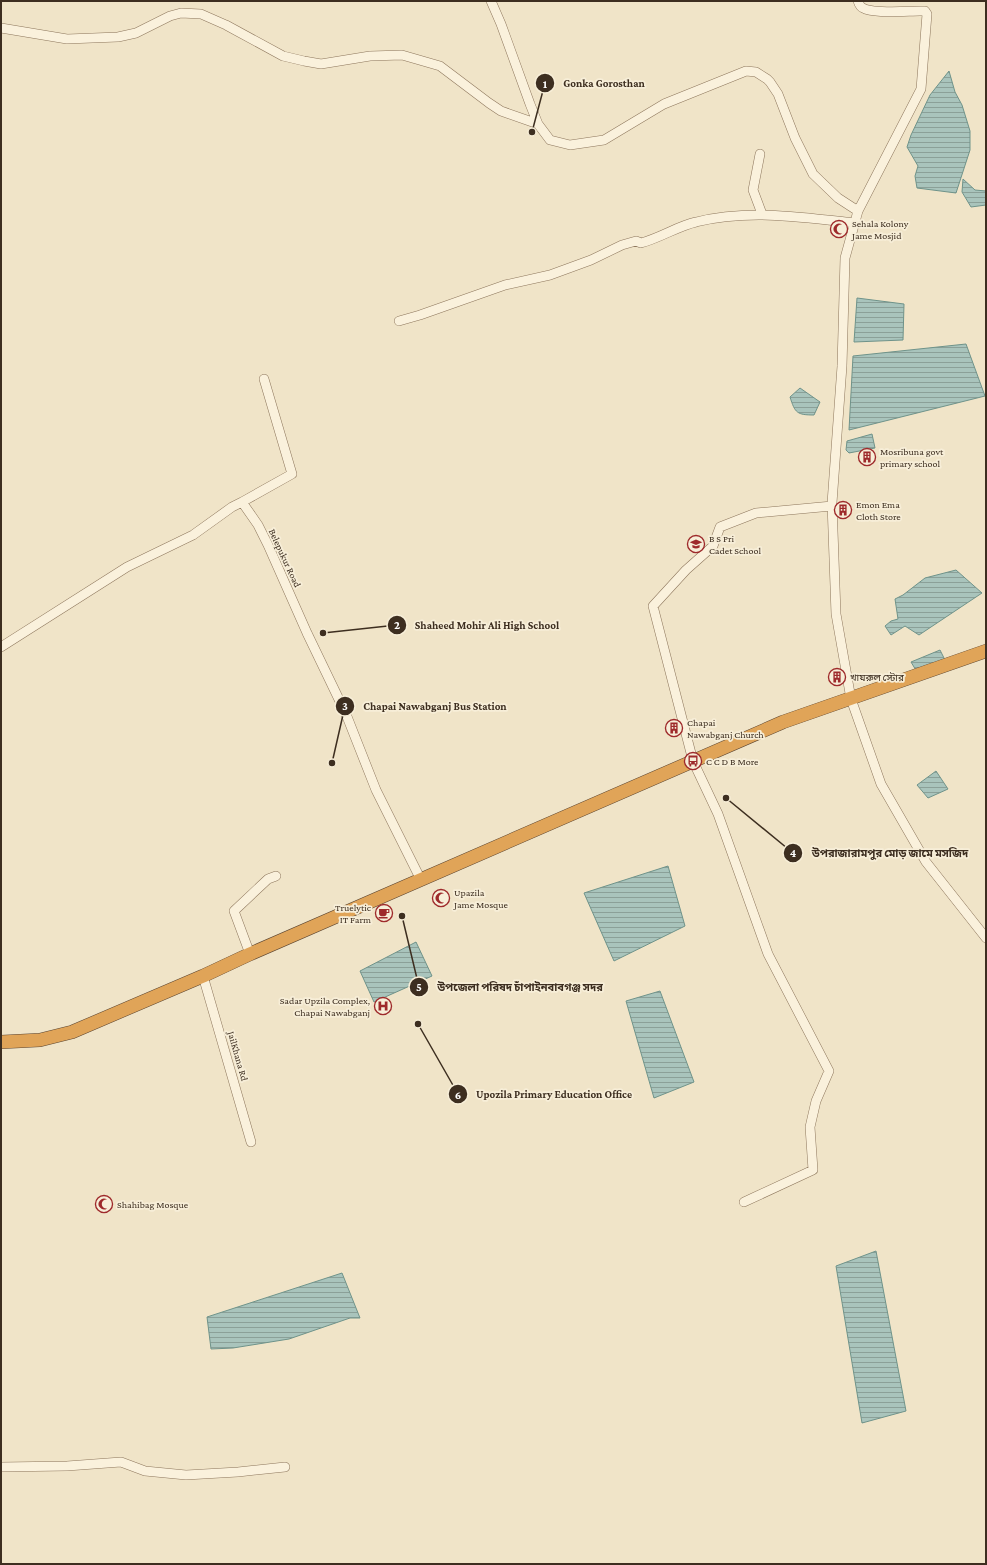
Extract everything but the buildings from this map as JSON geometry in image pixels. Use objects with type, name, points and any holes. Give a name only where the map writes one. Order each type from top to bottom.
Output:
[{"type":"highway","points":[[1,1042],[40,1040],[72,1032],[783,722],[986,651]]},
{"type":"street","points":[[491,1],[538,124],[550,140],[570,145],[604,140],[664,104],[746,72],[756,72],[767,78],[778,94],[795,138],[813,174],[838,198],[858,211]]},
{"type":"street","points":[[858,1],[859,5],[863,8],[873,11],[920,10],[927,14],[921,89],[858,211],[845,258],[842,366],[832,506],[836,614],[851,699],[881,784],[926,862],[986,938]]},
{"type":"street","points":[[1,28],[67,39],[118,37],[136,33],[170,16],[181,13],[201,14],[226,25],[283,56],[304,61],[321,64],[370,56],[402,55],[440,66],[501,111],[538,124]]},
{"type":"street","points":[[760,154],[753,190],[762,214]]},
{"type":"street","points":[[399,321],[420,316],[505,285],[550,275],[591,260],[622,245],[636,240],[641,243],[656,239],[694,222],[720,217],[762,214],[854,223]]},
{"type":"street","points":[[1,647],[127,567],[193,535],[232,507],[292,474],[264,379]]},
{"type":"street","name":"Belepukur Road","points":[[242,502],[258,525],[268,545],[307,633],[346,714],[376,790],[421,880]]},
{"type":"street","points":[[744,1202],[813,1170],[810,1127],[816,1101],[829,1072],[768,954],[718,814],[693,761],[653,606],[686,570],[713,546],[720,527],[756,513],[832,506]]},
{"type":"street","points":[[250,954],[234,911],[268,879],[276,876]]},
{"type":"street","name":"JailKhana Rd","points":[[203,976],[251,1142]]},
{"type":"street","points":[[1,1467],[67,1466],[121,1462],[145,1471],[186,1475],[285,1467]]},
{"type":"water","points":[[949,71],[955,92],[962,105],[970,131],[970,150],[956,193],[917,188],[915,176],[918,166],[907,147],[930,95]]},
{"type":"water","points":[[963,179],[975,190],[986,191],[986,205],[971,207],[962,192]]},
{"type":"water","points":[[857,298],[904,304],[903,340],[854,342]]},
{"type":"water","points":[[966,344],[985,396],[849,430],[853,356]]},
{"type":"water","points":[[800,388],[820,402],[814,415],[800,414],[793,407],[790,397]]},
{"type":"water","points":[[872,434],[875,448],[849,453],[846,450],[847,441]]},
{"type":"water","points":[[956,570],[982,593],[919,635],[905,626],[891,635],[885,626],[891,621],[898,619],[895,599],[903,595],[925,578]]},
{"type":"water","points":[[940,650],[945,660],[917,672],[911,662]]},
{"type":"water","points":[[936,771],[948,789],[928,798],[917,785]]},
{"type":"water","points":[[668,866],[685,926],[614,961],[584,893]]},
{"type":"water","points":[[416,942],[432,976],[374,1002],[360,971]]},
{"type":"water","points":[[660,991],[694,1082],[654,1098],[626,1001]]},
{"type":"water","points":[[876,1251],[906,1411],[862,1423],[836,1266]]},
{"type":"water","points":[[342,1273],[360,1318],[350,1318],[289,1339],[233,1348],[211,1349],[207,1317]]},
{"type":"place","name":"Gonka Gorosthan","points":[[532,132]]},
{"type":"place","name":"Sehala Kolony Jame Mosjid","points":[[839,229]]},
{"type":"place","name":"Mosribuna govt primary school","points":[[867,457]]},
{"type":"place","name":"Emon Ema Cloth Store","points":[[843,510]]},
{"type":"place","name":"B S Pri Cadet School","points":[[696,544]]},
{"type":"place","name":"Shaheed Mohir Ali High School","points":[[323,633]]},
{"type":"place","name":"খায়রুল স্টোর","points":[[837,677]]},
{"type":"place","name":"Chapai Nawabganj Church","points":[[674,728]]},
{"type":"place","name":"C C D B More","points":[[693,761]]},
{"type":"place","name":"Chapai Nawabganj Bus Station","points":[[332,763]]},
{"type":"place","name":"উপরাজারামপুর মোড় জামে মসজিদ","points":[[726,798]]},
{"type":"place","name":"Upazila Jame Mosque","points":[[441,898]]},
{"type":"place","name":"Truelytic IT Farm","points":[[384,913]]},
{"type":"place","name":"উপজেলা পরিষদ চাঁপাইনবাবগঞ্জ সদর","points":[[402,916]]},
{"type":"place","name":"Sadar Upzila Complex, Chapai Nawabganj","points":[[383,1006]]},
{"type":"place","name":"Upozila Primary Education Office","points":[[418,1024]]},
{"type":"place","name":"Shahibag Mosque","points":[[104,1204]]}]
